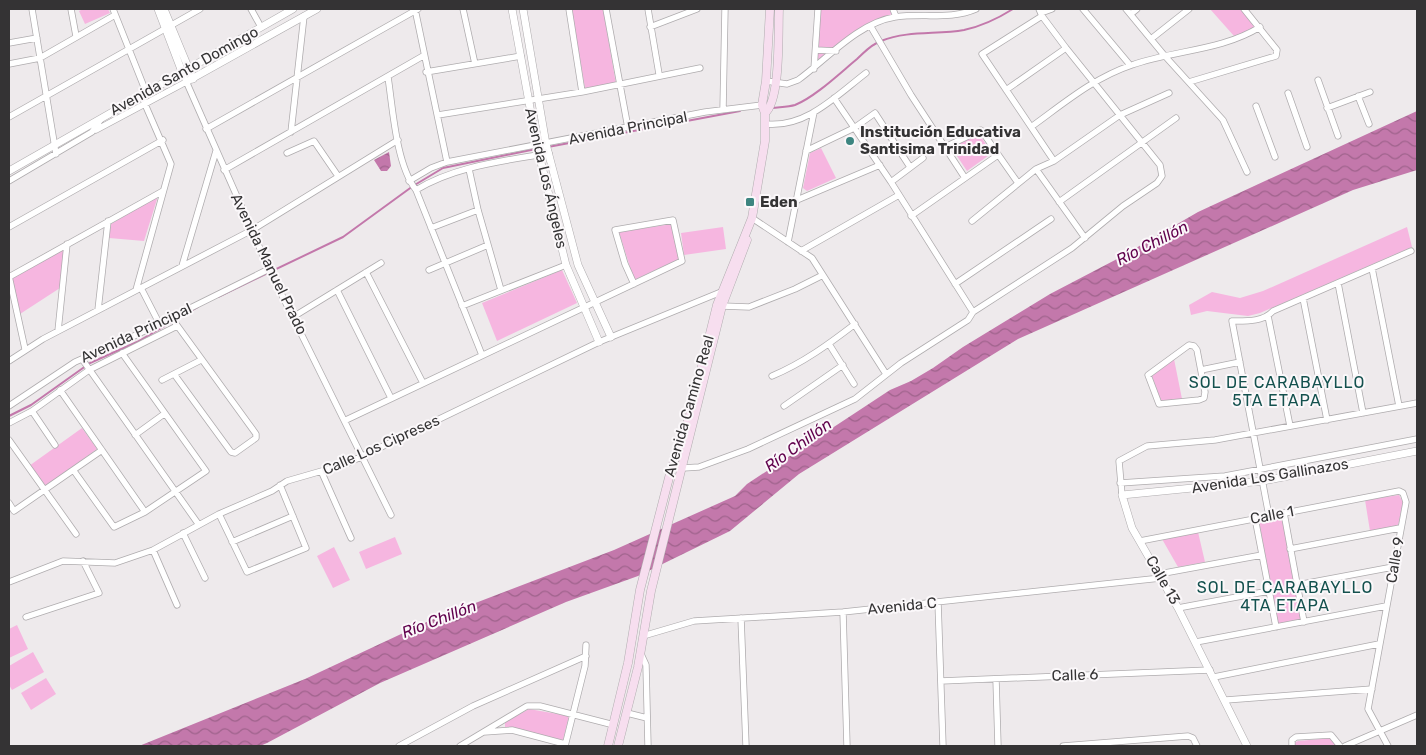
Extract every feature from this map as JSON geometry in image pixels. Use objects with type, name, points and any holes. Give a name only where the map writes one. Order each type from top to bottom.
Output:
[{"type":"main road","name":"Avenida Camino Real","points":[[608,746],[628,663],[640,590],[671,470],[690,415],[721,292],[752,218],[765,141],[766,124],[764,109],[770,9]]},
{"type":"main road","name":"Avenida Camino Real","points":[[764,109],[770,108],[775,82],[779,9]]},
{"type":"main road","name":"Avenida Camino Real","points":[[618,746],[640,653],[651,591],[683,470],[722,306],[745,249],[749,227]]},
{"type":"street","points":[[32,9],[56,154]]},
{"type":"street","points":[[72,9],[76,36]]},
{"type":"street","name":"Avenida Manuel Prado","points":[[158,9],[168,27],[190,80],[206,129],[224,170],[270,269],[346,420],[391,515]]},
{"type":"street","name":"Avenida Manuel Prado","points":[[164,9],[168,27]]},
{"type":"street","points":[[9,117],[197,9]]},
{"type":"street","points":[[251,9],[261,27]]},
{"type":"street","name":"Avenida Santo Domingo","points":[[9,171],[293,9]]},
{"type":"street","name":"Avenida Santo Domingo","points":[[190,80],[317,9]]},
{"type":"street","points":[[206,129],[416,9],[426,72],[438,115],[447,162]]},
{"type":"street","points":[[464,9],[475,64]]},
{"type":"street","name":"Avenida Los Ángeles","points":[[512,9],[537,146],[566,265],[599,342]]},
{"type":"street","name":"Avenida Los Ángeles","points":[[523,9],[546,144],[578,265],[611,337]]},
{"type":"street","points":[[568,9],[582,92]]},
{"type":"street","points":[[606,9],[628,128]]},
{"type":"street","points":[[648,9],[659,74]]},
{"type":"street","points":[[650,27],[697,9]]},
{"type":"street","points":[[723,109],[724,9]]},
{"type":"street","points":[[814,69],[818,9]]},
{"type":"street","points":[[893,9],[896,17]]},
{"type":"street","points":[[928,9],[931,16]]},
{"type":"street","points":[[766,82],[792,83],[814,69],[852,38],[871,27],[896,17],[931,16],[976,9]]},
{"type":"street","points":[[1052,9],[1041,12],[982,54],[1054,161]]},
{"type":"street","points":[[1083,9],[1130,66]]},
{"type":"street","points":[[1137,9],[1129,11],[1164,55],[1223,120],[1247,172]]},
{"type":"street","points":[[1151,39],[1189,9]]},
{"type":"street","points":[[1189,82],[1273,59],[1277,50],[1244,9]]},
{"type":"street","points":[[9,64],[40,58],[114,12],[144,93],[145,104],[171,164],[139,289],[159,323]]},
{"type":"street","points":[[683,470],[704,465],[767,441],[855,399],[886,374],[968,320],[973,312],[1085,238],[1123,206],[1157,183],[1162,176],[1160,165],[1066,48],[1041,12]]},
{"type":"street","points":[[291,132],[304,16]]},
{"type":"street","points":[[871,27],[966,178]]},
{"type":"street","points":[[1031,127],[1093,82],[1130,66],[1164,55],[1226,44],[1241,39],[1260,28]]},
{"type":"street","points":[[9,43],[37,38]]},
{"type":"street","points":[[1006,90],[1066,48]]},
{"type":"street","points":[[816,50],[836,51]]},
{"type":"street","points":[[224,170],[423,56]]},
{"type":"street","points":[[426,72],[521,56]]},
{"type":"street","points":[[438,115],[582,92],[659,74],[700,68]]},
{"type":"street","points":[[766,124],[793,123],[814,112],[866,73]]},
{"type":"street","points":[[388,76],[398,140],[410,181],[416,190],[482,355]]},
{"type":"street","points":[[92,132],[190,80]]},
{"type":"street","points":[[1318,80],[1338,136]]},
{"type":"street","points":[[1327,108],[1370,92]]},
{"type":"street","points":[[972,221],[1036,169],[1054,161],[1120,115],[1168,93]]},
{"type":"street","points":[[1288,93],[1307,147]]},
{"type":"street","points":[[1358,96],[1369,124]]},
{"type":"street","points":[[834,98],[880,165],[973,312]]},
{"type":"street","points":[[1256,106],[1275,157]]},
{"type":"street","name":"Avenida Principal","points":[[410,181],[431,168],[447,162],[723,109],[764,109]]},
{"type":"street","points":[[788,242],[814,112]]},
{"type":"street","points":[[806,151],[854,128],[875,113],[910,167]]},
{"type":"street","name":"Avenida Santo Domingo","points":[[9,181],[92,132],[101,118]]},
{"type":"street","points":[[1059,202],[1143,144],[1176,118]]},
{"type":"street","points":[[945,147],[981,130],[1018,183]]},
{"type":"street","points":[[9,227],[162,140]]},
{"type":"street","points":[[9,361],[25,349],[58,331],[252,230],[398,140]]},
{"type":"street","points":[[287,153],[314,141],[338,176]]},
{"type":"street","points":[[182,266],[216,151]]},
{"type":"street","name":"Avenida Principal","points":[[416,190],[436,178],[469,169],[549,153]]},
{"type":"street","points":[[911,216],[998,155]]},
{"type":"street","points":[[891,182],[923,158]]},
{"type":"street","points":[[797,200],[880,165]]},
{"type":"street","points":[[469,169],[478,210],[501,290]]},
{"type":"street","points":[[1036,169],[1085,238]]},
{"type":"street","points":[[25,349],[9,276],[163,191]]},
{"type":"street","points":[[801,251],[899,195]]},
{"type":"street","points":[[431,228],[478,210]]},
{"type":"street","points":[[752,218],[812,258],[886,374]]},
{"type":"street","points":[[955,284],[1051,219]]},
{"type":"street","points":[[346,420],[391,398],[594,302],[634,284],[682,261],[673,220],[615,230],[625,264],[634,284]]},
{"type":"street","points":[[98,310],[108,222]]},
{"type":"street","points":[[58,331],[67,244]]},
{"type":"street","points":[[430,270],[488,245]]},
{"type":"street","points":[[1270,516],[1232,321],[1246,321],[1268,316],[1273,311],[1411,251]]},
{"type":"street","points":[[294,317],[381,264]]},
{"type":"street","points":[[462,306],[566,265]]},
{"type":"street","points":[[1372,268],[1400,406]]},
{"type":"street","name":"Avenida Principal","points":[[9,406],[86,365],[112,347],[270,269]]},
{"type":"street","points":[[366,272],[423,383]]},
{"type":"street","points":[[722,306],[749,308],[823,275]]},
{"type":"street","points":[[1338,283],[1363,413]]},
{"type":"street","points":[[337,290],[391,398]]},
{"type":"street","name":"Calle Los Cipreses","points":[[9,582],[53,563],[83,561],[115,563],[153,550],[218,514],[287,481],[322,473],[599,342],[721,292]]},
{"type":"street","points":[[1303,298],[1327,420]]},
{"type":"street","points":[[1268,316],[1290,426]]},
{"type":"street","points":[[171,317],[256,434],[256,438],[235,453],[231,452],[174,374]]},
{"type":"street","points":[[772,376],[791,368],[829,344],[855,324]]},
{"type":"street","name":"Avenida Principal","points":[[9,422],[32,411],[60,390],[86,365],[122,353],[177,326]]},
{"type":"street","points":[[829,344],[854,384]]},
{"type":"street","points":[[1191,345],[1197,350],[1201,370],[1204,398],[1158,403],[1149,374],[1191,345]]},
{"type":"street","points":[[74,472],[114,527],[145,512],[206,471],[122,353]]},
{"type":"street","points":[[162,380],[201,360]]},
{"type":"street","points":[[1201,370],[1240,362]]},
{"type":"street","points":[[86,365],[199,525]]},
{"type":"street","points":[[784,406],[843,365]]},
{"type":"street","points":[[60,390],[145,512]]},
{"type":"street","points":[[1254,433],[1417,403]]},
{"type":"street","points":[[32,411],[55,444]]},
{"type":"street","points":[[134,435],[164,414]]},
{"type":"street","name":"Calle 13","points":[[1247,746],[1196,642],[1132,528],[1122,496],[1118,464],[1121,459],[1148,446],[1215,440],[1254,433]]},
{"type":"street","points":[[1120,484],[1206,478],[1261,470],[1417,439]]},
{"type":"street","points":[[9,440],[76,534]]},
{"type":"street","points":[[9,503],[14,511],[74,472],[102,450]]},
{"type":"street","name":"Avenida Los Gallinazos","points":[[1122,496],[1263,481],[1417,451]]},
{"type":"street","points":[[322,473],[351,538]]},
{"type":"street","points":[[218,514],[247,572],[306,548],[280,485]]},
{"type":"street","name":"Calle 1","points":[[1140,541],[1398,491],[1403,493]]},
{"type":"street","name":"Calle 9","points":[[1379,732],[1368,709],[1406,502],[1403,493]]},
{"type":"street","points":[[1284,513],[1304,622]]},
{"type":"street","points":[[232,542],[293,516]]},
{"type":"street","points":[[1255,518],[1276,627]]},
{"type":"street","points":[[1290,549],[1400,528]]},
{"type":"street","points":[[183,533],[205,578]]},
{"type":"street","points":[[153,550],[177,605]]},
{"type":"street","name":"Avenida C","points":[[643,636],[694,621],[843,612],[938,602],[1160,576],[1262,555]]},
{"type":"street","points":[[26,617],[99,593],[83,561]]},
{"type":"street","points":[[1297,585],[1393,567]]},
{"type":"street","points":[[1178,608],[1269,591]]},
{"type":"street","points":[[938,602],[942,746]]},
{"type":"street","points":[[1196,642],[1386,606]]},
{"type":"street","points":[[843,612],[847,746]]},
{"type":"street","points":[[741,618],[746,746]]},
{"type":"street","name":"Calle 6","points":[[941,681],[1212,673],[1379,644]]},
{"type":"street","points":[[480,732],[512,730],[565,745],[586,656],[586,645]]},
{"type":"street","points":[[640,653],[646,665],[648,746]]},
{"type":"street","points":[[399,746],[413,743],[473,706],[586,656]]},
{"type":"street","points":[[996,678],[998,746]]},
{"type":"street","points":[[1226,700],[1372,689]]},
{"type":"street","points":[[460,746],[480,732],[527,706],[540,706],[614,724]]},
{"type":"street","points":[[627,713],[648,718]]},
{"type":"street","points":[[1345,746],[1416,718]]},
{"type":"street","points":[[1379,732],[1388,746]]},
{"type":"street","points":[[1292,746],[1292,740],[1296,738],[1331,735],[1340,746]]},
{"type":"street","points":[[1064,746],[1190,736],[1197,746]]},
{"type":"shaded area","points":[[83,9],[108,9],[110,13],[85,24],[79,11]]},
{"type":"shaded area","points":[[571,9],[603,9],[616,84],[585,88]]},
{"type":"shaded area","points":[[821,9],[889,9],[892,14],[855,32],[816,65]]},
{"type":"shaded area","points":[[1210,9],[1241,9],[1255,26],[1245,33],[1234,36]]},
{"type":"shaded area","points":[[979,134],[992,153],[967,171],[951,147]]},
{"type":"shaded area","points":[[821,148],[836,178],[807,191],[803,188],[810,153]]},
{"type":"shaded area","points":[[158,196],[144,241],[109,238],[111,224]]},
{"type":"shaded area","points":[[672,224],[679,259],[634,280],[619,232]]},
{"type":"shaded area","points":[[723,227],[726,249],[684,255],[681,233]]},
{"type":"shaded area","points":[[1407,227],[1412,247],[1260,313],[1248,316],[1207,311],[1191,315],[1189,305],[1212,292],[1240,298],[1263,291]]},
{"type":"shaded area","points":[[64,249],[60,288],[20,314],[12,278]]},
{"type":"shaded area","points":[[562,270],[577,303],[497,341],[482,303]]},
{"type":"shaded area","points":[[1174,359],[1182,399],[1161,401],[1152,376]]},
{"type":"shaded area","points":[[82,428],[97,449],[45,487],[29,466]]},
{"type":"shaded area","points":[[1399,495],[1403,502],[1398,526],[1370,531],[1365,500]]},
{"type":"shaded area","points":[[1282,518],[1301,620],[1278,624],[1259,522]]},
{"type":"shaded area","points":[[1198,532],[1205,562],[1178,567],[1162,539]]},
{"type":"shaded area","points":[[395,537],[402,554],[366,569],[359,552]]},
{"type":"shaded area","points":[[334,547],[350,580],[333,588],[317,556]]},
{"type":"shaded area","points":[[17,625],[28,649],[9,658],[9,629]]},
{"type":"shaded area","points":[[33,652],[44,672],[12,690],[9,685],[9,666]]},
{"type":"shaded area","points":[[46,678],[56,694],[31,710],[21,693]]},
{"type":"shaded area","points":[[529,709],[569,716],[563,740],[505,727],[505,722]]},
{"type":"shaded area","points":[[1332,738],[1337,746],[1295,746],[1294,743],[1298,741]]},
{"type":"water","name":"Río Chillón","points":[[1417,111],[1417,170],[1353,190],[1018,339],[799,474],[730,531],[638,576],[566,602],[380,683],[260,746],[139,746],[305,679],[431,620],[614,550],[735,496],[747,484],[890,390],[911,381],[933,368],[963,347],[1050,294],[1117,259],[1198,212]]},
{"type":"water","points":[[389,152],[391,166],[387,171],[381,171],[374,160]]},
{"type":"waterway","points":[[772,108],[795,105],[803,101],[819,91],[871,47],[881,41],[902,35],[964,30],[990,22],[1013,9]]},
{"type":"waterway","points":[[548,147],[740,111]]},
{"type":"waterway","points":[[218,297],[343,237],[413,186],[443,168],[536,149]]},
{"type":"waterway","points":[[9,416],[31,405],[90,363],[137,342],[198,307]]},
{"type":"place","name":"Institución Educativa Santisima Trinidad","points":[[850,141]]},
{"type":"place","name":"Eden","points":[[750,202]]},
{"type":"district","name":"SOL DE CARABAYLLO 5TA ETAPA","points":[[1277,391]]},
{"type":"district","name":"SOL DE CARABAYLLO 4TA ETAPA","points":[[1285,596]]}]
